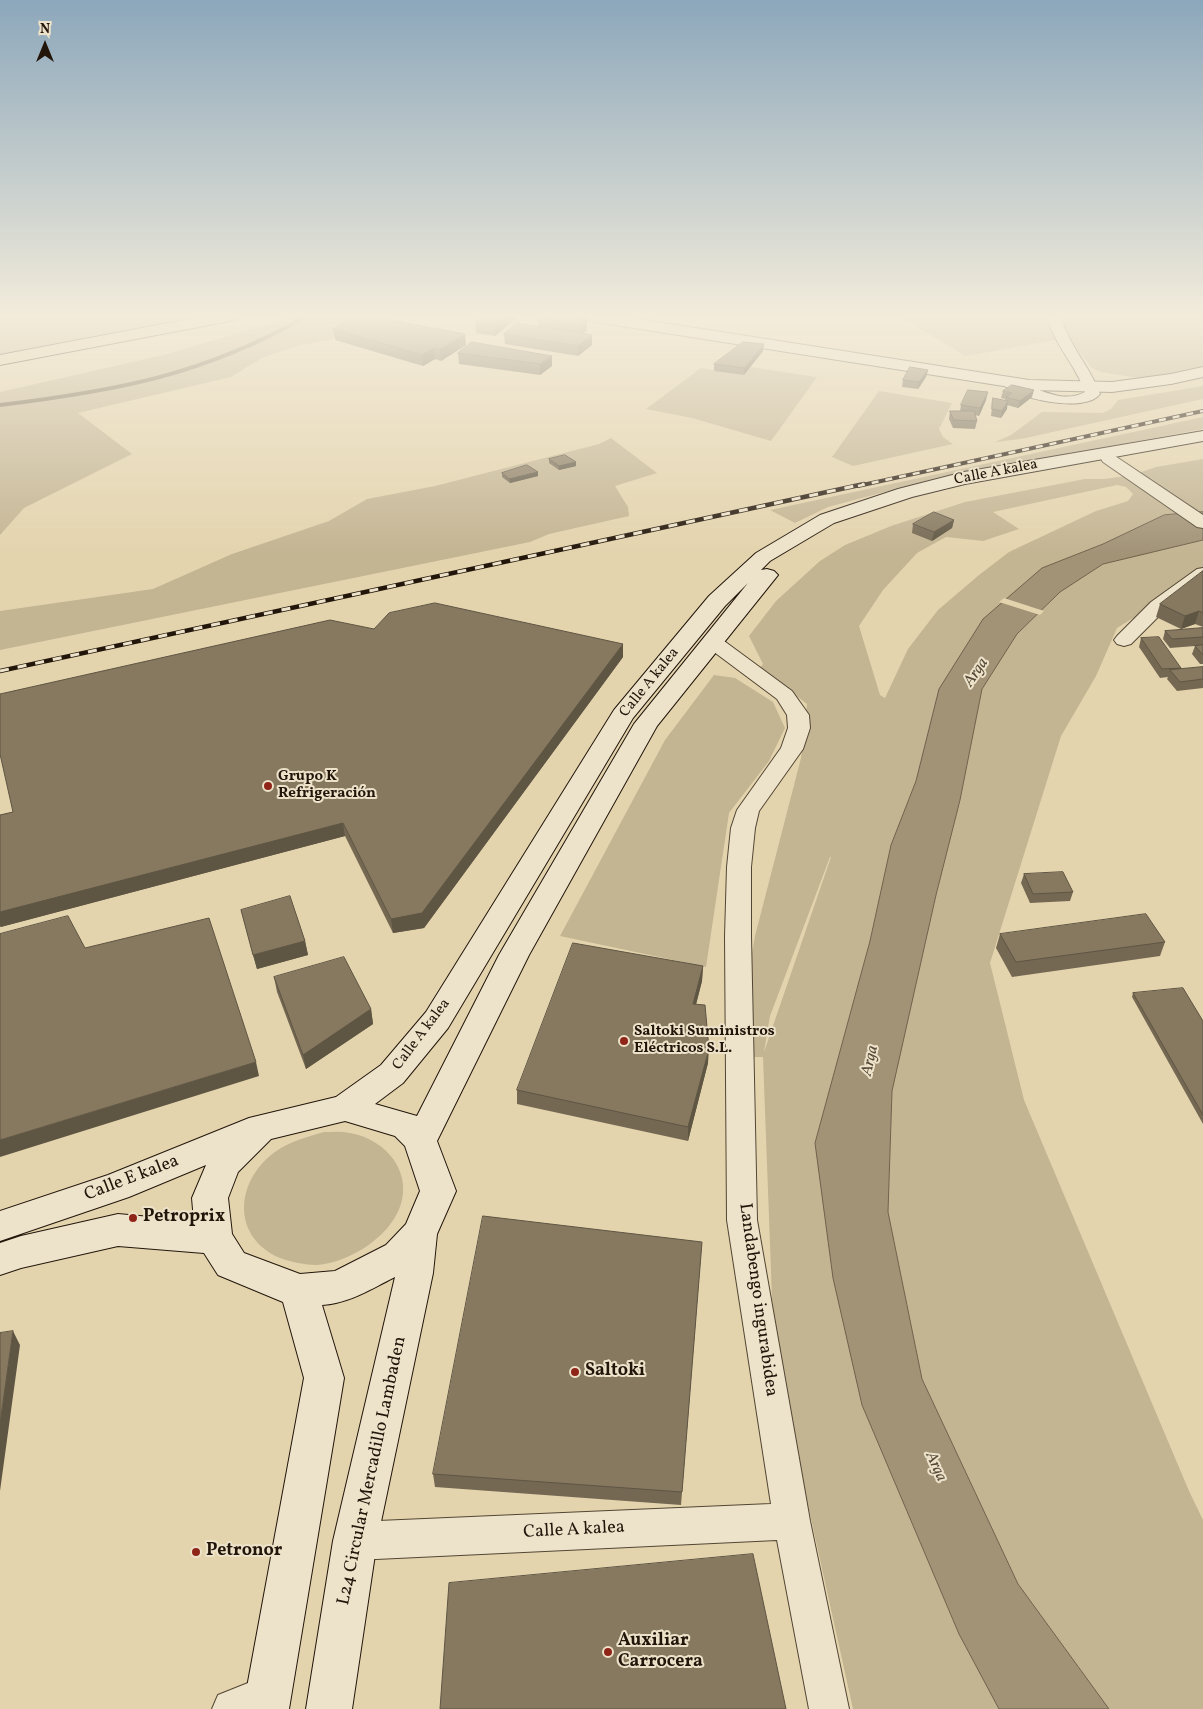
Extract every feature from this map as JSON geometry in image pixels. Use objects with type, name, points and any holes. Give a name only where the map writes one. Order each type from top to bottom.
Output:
[{"type":"main road","points":[[1105,456],[1203,436]]},
{"type":"main road","points":[[1105,456],[1203,443]]},
{"type":"main road","name":"Calle A kalea","points":[[419,1139],[427,1129],[514,955],[646,724],[713,642],[746,598],[777,564],[814,540],[846,524],[901,504],[1105,456]]},
{"type":"main road","name":"Calle A kalea","points":[[345,1108],[392,1074],[437,1020],[623,715],[717,601],[763,557],[827,519],[905,493],[964,478],[1105,456]]},
{"type":"main road","points":[[261,1128],[224,1164],[210,1198],[214,1238],[231,1264],[299,1291],[340,1287],[399,1256],[418,1234],[438,1191],[419,1139],[406,1126],[345,1108]]},
{"type":"main road","name":"Calle E kalea","points":[[0,1226],[117,1187],[261,1128],[345,1108]]},
{"type":"main road","points":[[0,1259],[21,1252],[118,1230],[214,1238]]},
{"type":"main road","name":"L24 Circular Mercadillo Lambaden","points":[[330,1709],[355,1541],[414,1273],[418,1234]]},
{"type":"main road","points":[[255,1704],[324,1378],[299,1291]]},
{"type":"street","points":[[1105,456],[1203,522]]},
{"type":"street","points":[[1124,640],[1158,606],[1203,573]]},
{"type":"street","name":"Landabengo ingurabidea","points":[[713,642],[785,695],[798,716],[799,728],[792,749],[748,810],[742,828],[738,916],[742,1220],[792,1521],[829,1709]]},
{"type":"street","name":"Calle A kalea","points":[[355,1541],[792,1521]]},
{"type":"shaded area","points":[[0,396],[151,396],[78,413],[132,454],[24,508],[0,535]]},
{"type":"shaded area","points":[[664,396],[804,396],[771,441],[692,418],[646,409]]},
{"type":"shaded area","points":[[876,396],[908,396],[952,403],[939,429],[943,437],[953,444],[853,466],[832,457]]},
{"type":"shaded area","points":[[1144,396],[1203,396],[1203,399],[1021,439],[995,442],[1011,435],[1042,412],[1103,413],[1111,409],[1118,400]]},
{"type":"shaded area","points":[[1203,417],[1203,429],[977,471],[881,493],[828,507],[795,523],[770,510]]},
{"type":"shaded area","points":[[611,438],[657,473],[615,486],[628,507],[629,516],[549,534],[530,542],[0,650],[0,611],[153,589],[232,554],[329,521],[367,499],[435,486],[599,444]]},
{"type":"shaded area","points":[[1203,459],[1203,512],[1164,515],[1103,544],[1042,568],[916,781],[891,845],[870,941],[815,1143],[862,1405],[959,1634],[999,1709],[853,1709],[774,1351],[763,1057],[739,1057],[739,1030],[755,936],[801,758],[807,704],[760,668],[763,664],[749,636],[776,601],[820,561],[845,545],[891,526],[965,502],[1085,479],[1104,479],[1132,475],[1156,467]],"holes":[[[1117,485],[1126,487],[1133,494],[1128,501],[1096,511],[1009,552],[938,610],[908,649],[885,698],[880,695],[859,626],[883,590],[917,553],[946,537],[983,541],[1019,529],[993,512]],[[831,857],[764,1052],[770,1016]]]},
{"type":"shaded area","points":[[1203,540],[1203,575],[1117,628],[1096,676],[1061,736],[990,963],[1024,1100],[1189,1491],[1203,1520],[1203,1709],[1109,1709],[1018,1584],[922,1379],[888,1212],[892,1090],[936,895],[960,800],[982,689],[1017,634],[1060,592],[1103,564]]},
{"type":"shaded area","points":[[714,675],[735,678],[773,702],[785,728],[769,761],[729,813],[706,967],[560,936],[665,740]]},
{"type":"shaded area","points":[[324,1132],[357,1134],[380,1146],[394,1160],[402,1179],[402,1197],[397,1215],[386,1230],[354,1254],[317,1265],[293,1262],[280,1258],[264,1249],[253,1237],[246,1223],[244,1208],[246,1193],[252,1178],[262,1164],[275,1152],[293,1142]]},
{"type":"water","name":"Arga","points":[[1203,512],[1203,540],[1103,564],[1060,592],[1017,634],[982,689],[960,800],[936,895],[892,1091],[888,1212],[922,1379],[1018,1584],[1109,1709],[999,1709],[959,1634],[862,1405],[833,1278],[815,1143],[870,941],[891,845],[916,781],[939,689],[983,619],[1042,568],[1103,544],[1164,515]]},
{"type":"pier","points":[[1004,598],[1044,611],[1040,615],[999,602]]},
{"type":"building","points":[[965,396],[986,396],[980,408],[961,405]]},
{"type":"building","points":[[1008,396],[1027,396],[1020,401],[1006,397]]},
{"type":"building","points":[[993,398],[1008,401],[1002,411],[992,409]]},
{"type":"building","points":[[950,411],[974,411],[977,421],[954,420]]},
{"type":"building","points":[[565,455],[576,462],[559,466],[549,459]]},
{"type":"building","points":[[527,465],[538,472],[509,479],[502,473]]},
{"type":"building","points":[[934,512],[954,520],[934,532],[913,524]]},
{"type":"building","points":[[1203,571],[1203,613],[1199,611],[1185,616],[1160,604]]},
{"type":"building","name":"Grupo K Refrigeración","points":[[435,603],[623,644],[422,913],[391,919],[343,823],[0,912],[0,815],[13,812],[0,754],[0,694],[330,620],[374,629],[389,613]]},
{"type":"building","points":[[1203,628],[1203,637],[1172,639],[1165,631]]},
{"type":"building","points":[[1159,637],[1181,668],[1162,669],[1141,638]]},
{"type":"building","points":[[1203,645],[1203,655],[1195,646]]},
{"type":"building","points":[[1203,667],[1203,679],[1180,682],[1170,670]]},
{"type":"building","points":[[1063,872],[1073,892],[1033,894],[1024,874]]},
{"type":"building","points":[[290,896],[305,941],[253,955],[241,910]]},
{"type":"building","points":[[1146,914],[1165,942],[1016,962],[1000,934]]},
{"type":"building","points":[[68,916],[85,948],[209,918],[256,1062],[0,1140],[0,934]]},
{"type":"building","name":"Saltoki Suministros Eléctricos S.L.","points":[[573,943],[703,966],[693,1004],[705,1005],[709,1049],[688,1127],[517,1090]]},
{"type":"building","points":[[344,957],[371,1009],[303,1055],[274,977]]},
{"type":"building","points":[[1183,988],[1203,1021],[1203,1115],[1133,993]]},
{"type":"building","name":"Saltoki","points":[[483,1216],[702,1242],[682,1492],[433,1474]]},
{"type":"building","points":[[13,1331],[0,1424],[0,1333]]},
{"type":"building","name":"Auxiliar Carrocera","points":[[753,1554],[786,1709],[440,1709],[449,1583]]},
{"type":"waterway","points":[[0,405],[66,396]]},
{"type":"railway","points":[[858,486],[1203,411]]},
{"type":"railway","points":[[0,671],[864,484]]},
{"type":"place","name":"Grupo K Refrigeración","points":[[268,786]]},
{"type":"place","name":"Saltoki Suministros Eléctricos S.L.","points":[[624,1041]]},
{"type":"place","name":"Petroprix","points":[[133,1218]]},
{"type":"place","name":"Saltoki","points":[[575,1372]]},
{"type":"place","name":"Petronor","points":[[196,1552]]},
{"type":"place","name":"Auxiliar Carrocera","points":[[608,1652]]}]
